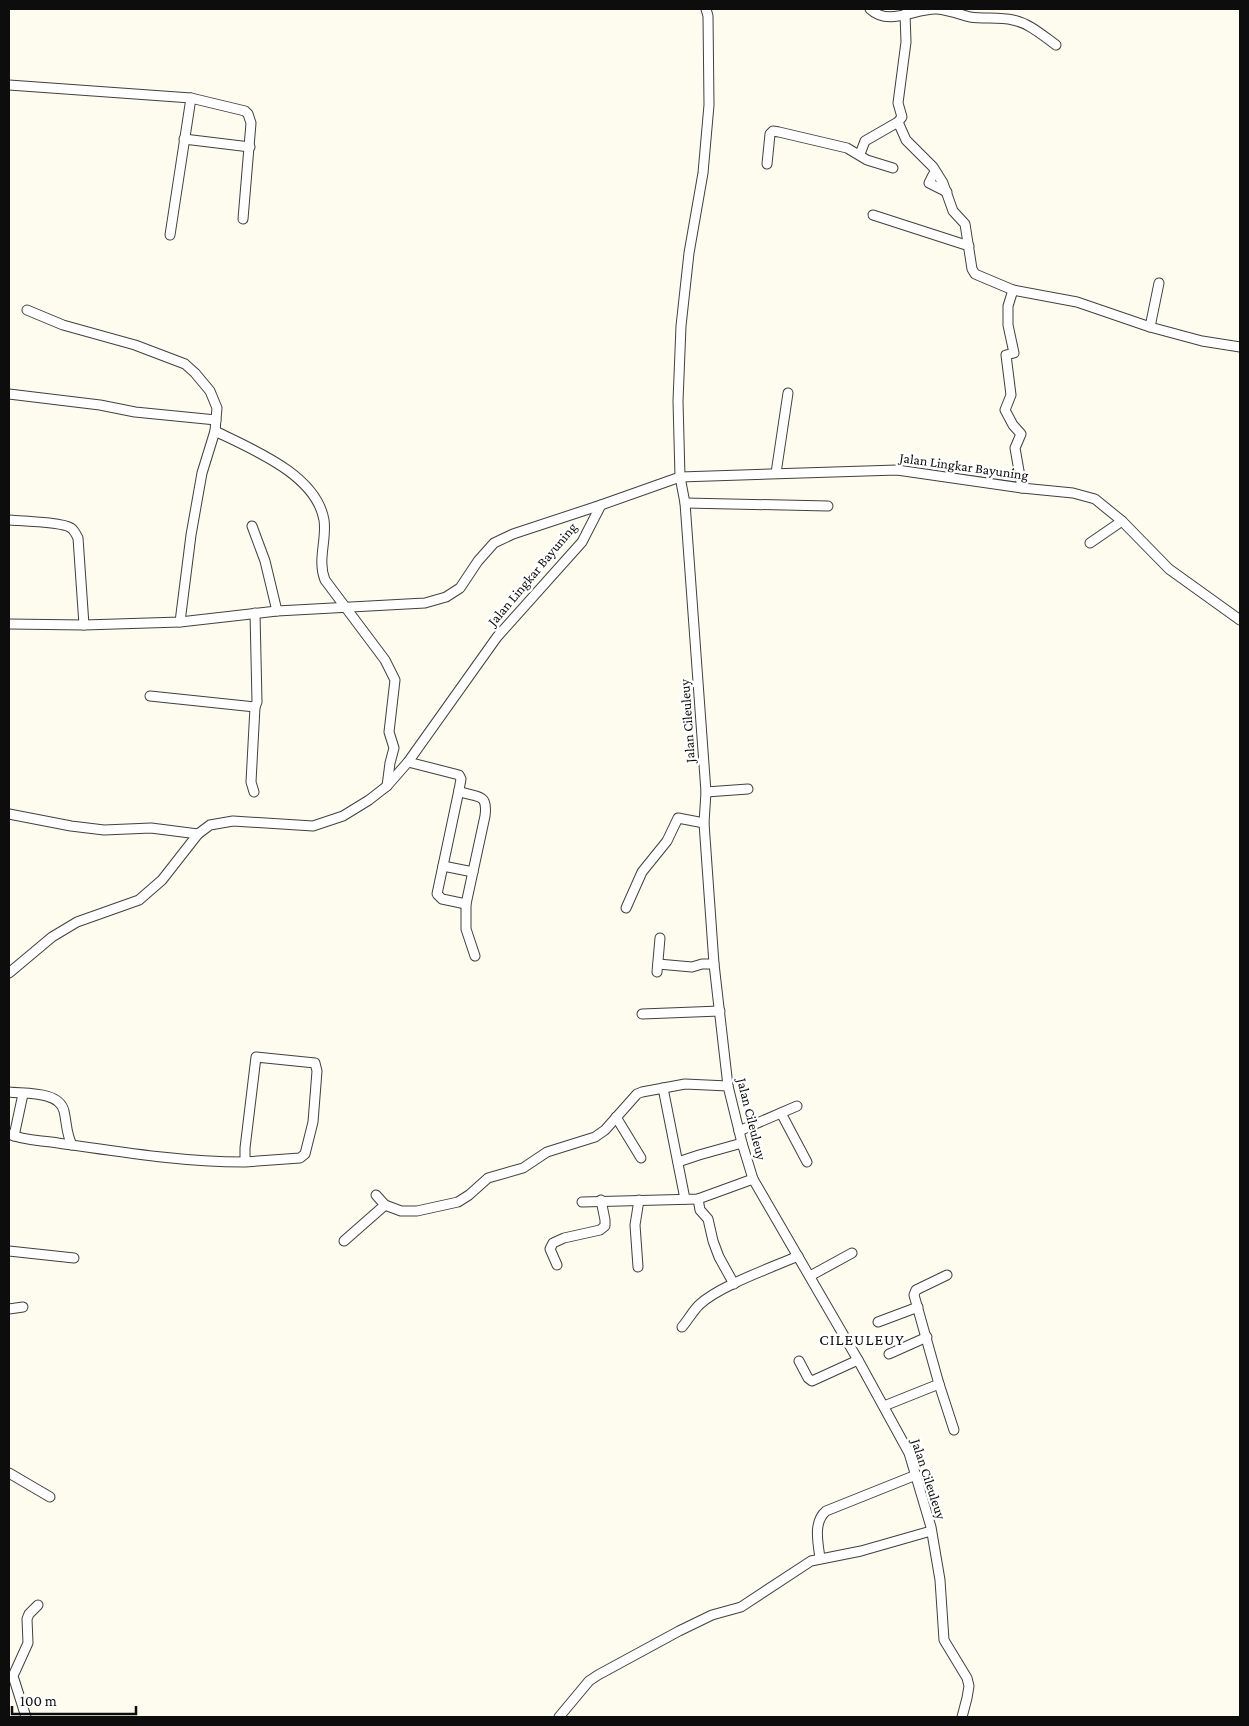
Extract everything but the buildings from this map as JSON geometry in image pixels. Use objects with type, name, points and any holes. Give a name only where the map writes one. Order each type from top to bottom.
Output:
[{"type":"street","name":"Jalan Cileuleuy","points":[[706,9],[708,16],[709,105],[702,173],[688,253],[681,326],[678,402],[680,477],[685,503],[706,792],[704,823],[714,964],[728,1086],[753,1179],[858,1360],[909,1453],[932,1531],[940,1580],[944,1640],[967,1678],[969,1686],[968,1698],[962,1717]]},
{"type":"street","points":[[870,9],[874,13],[892,17],[935,9],[973,17],[1013,20],[1036,30],[1056,45]]},
{"type":"street","points":[[860,154],[865,140],[898,122],[902,117],[898,103],[906,42],[905,14]]},
{"type":"street","points":[[9,84],[190,98],[240,109],[248,114],[251,123],[243,219]]},
{"type":"street","points":[[170,235],[190,98]]},
{"type":"street","points":[[898,122],[906,140],[933,167],[947,192],[953,211],[965,224],[973,272],[1013,290],[1077,302],[1150,327],[1202,341],[1240,347]]},
{"type":"street","points":[[766,164],[768,137],[773,131],[819,140],[846,148],[860,154],[867,160],[893,168]]},
{"type":"street","points":[[184,139],[250,147]]},
{"type":"street","points":[[932,176],[929,183],[947,192]]},
{"type":"street","points":[[873,216],[969,246]]},
{"type":"street","points":[[1150,327],[1159,282]]},
{"type":"street","points":[[1013,290],[1008,306],[1008,325],[1014,354],[1006,355],[1011,395],[1005,410],[1008,419],[1021,434],[1015,448],[1022,488]]},
{"type":"street","points":[[27,310],[72,328],[135,345],[185,364],[210,391],[216,408],[215,431],[202,473],[191,535],[180,622]]},
{"type":"street","points":[[776,473],[788,393]]},
{"type":"street","points":[[9,394],[100,404],[135,412],[216,420]]},
{"type":"street","points":[[215,431],[271,458],[298,477],[318,502],[322,511],[324,529],[321,561],[325,580],[385,660],[395,680],[389,732],[394,748],[387,786]]},
{"type":"street","name":"Jalan Lingkar Bayuning","points":[[9,973],[52,936],[77,922],[140,900],[162,880],[198,834],[210,825],[233,821],[313,826],[343,816],[369,800],[387,786],[408,762],[497,637],[582,542],[602,505],[680,477],[897,470],[1022,488],[1073,493],[1095,499],[1119,519],[1169,569],[1240,620]]},
{"type":"street","points":[[685,503],[828,506]]},
{"type":"street","points":[[9,624],[84,625],[180,622],[277,611],[425,603],[446,597],[460,588],[478,561],[494,543],[513,534],[602,505]]},
{"type":"street","points":[[1090,543],[1119,519]]},
{"type":"street","points":[[9,520],[54,524],[70,527],[74,530],[78,538],[84,625]]},
{"type":"street","points":[[252,526],[265,560],[277,611]]},
{"type":"street","points":[[254,792],[251,782],[255,707],[257,702],[255,613]]},
{"type":"street","points":[[150,696],[255,707]]},
{"type":"street","points":[[408,762],[459,775],[461,779],[437,894],[442,899],[466,904]]},
{"type":"street","points":[[706,792],[748,789]]},
{"type":"street","points":[[459,790],[465,794],[482,797],[486,806],[466,904],[466,929],[475,956]]},
{"type":"street","points":[[9,814],[71,826],[104,830],[151,828],[198,834]]},
{"type":"street","points":[[626,908],[645,868],[667,841],[678,818],[704,823]]},
{"type":"street","points":[[443,866],[473,872]]},
{"type":"street","points":[[660,938],[658,968],[714,964]]},
{"type":"street","points":[[642,1014],[720,1011]]},
{"type":"street","points":[[23,1094],[11,1135],[23,1139],[203,1161],[246,1162],[300,1158],[307,1153],[313,1122],[317,1071],[315,1063],[256,1057],[245,1148],[246,1162]]},
{"type":"street","points":[[376,1195],[385,1205],[410,1212],[458,1202],[488,1178],[523,1168],[547,1152],[595,1136],[605,1130],[637,1094],[647,1090],[685,1084],[728,1086]]},
{"type":"street","points":[[663,1088],[685,1199]]},
{"type":"street","points":[[9,1092],[51,1096],[58,1101],[63,1107],[67,1134],[72,1145]]},
{"type":"street","points":[[739,1131],[797,1106]]},
{"type":"street","points":[[781,1113],[806,1162]]},
{"type":"street","points":[[616,1117],[642,1158]]},
{"type":"street","points":[[678,1162],[699,1154],[742,1143]]},
{"type":"street","points":[[582,1202],[600,1200],[698,1199],[753,1179]]},
{"type":"street","points":[[698,1199],[700,1210],[708,1219],[719,1257],[734,1284]]},
{"type":"street","points":[[557,1265],[550,1249],[553,1243],[564,1238],[600,1230],[605,1226],[600,1200]]},
{"type":"street","points":[[638,1267],[635,1225],[639,1200]]},
{"type":"street","points":[[344,1241],[385,1205]]},
{"type":"street","points":[[9,1251],[74,1258]]},
{"type":"street","points":[[810,1276],[852,1254]]},
{"type":"street","points":[[682,1327],[699,1305],[734,1284],[798,1256]]},
{"type":"street","points":[[947,1275],[916,1290],[914,1295],[954,1430]]},
{"type":"street","points":[[9,1309],[23,1307]]},
{"type":"street","points":[[878,1322],[918,1307]]},
{"type":"street","points":[[889,1354],[927,1337]]},
{"type":"street","points":[[798,1361],[808,1378],[812,1381],[858,1360]]},
{"type":"street","points":[[884,1406],[939,1384]]},
{"type":"street","points":[[9,1473],[50,1497]]},
{"type":"street","points":[[820,1558],[818,1533],[821,1515],[826,1511],[916,1475]]},
{"type":"street","points":[[559,1717],[590,1681],[598,1675],[679,1631],[712,1616],[741,1606],[806,1563],[820,1558],[861,1551],[932,1531]]},
{"type":"street","points":[[26,1717],[13,1676],[28,1642],[27,1620],[29,1614],[38,1605]]},
{"type":"district","name":"CILEULEUY","points":[[862,1339]]}]
